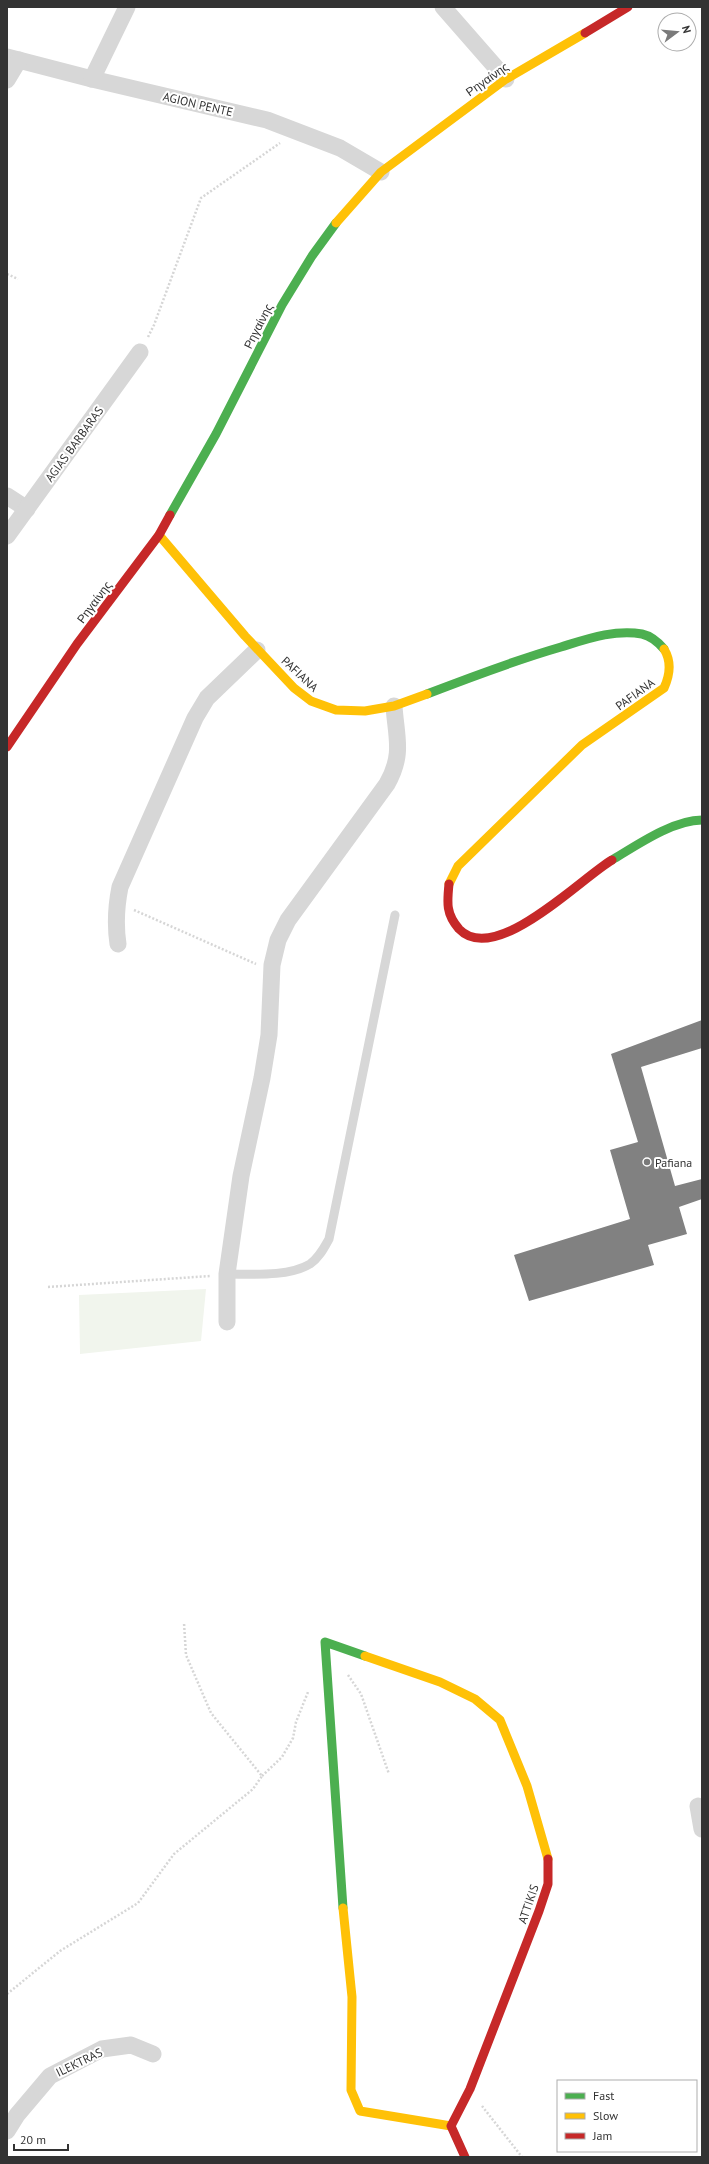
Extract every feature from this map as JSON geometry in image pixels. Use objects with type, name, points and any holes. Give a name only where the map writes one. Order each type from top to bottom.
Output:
[{"type":"street","points":[[92,79],[127,7]]},
{"type":"street","points":[[443,7],[506,79]]},
{"type":"street","name":"Ρηγαίνης","points":[[7,748],[78,644],[158,535],[216,434],[282,305],[312,256],[341,216],[381,172],[506,79],[628,7]]},
{"type":"street","points":[[7,80],[13,58]]},
{"type":"street","name":"AGION PENTE","points":[[13,58],[92,79],[267,120],[353,154],[381,172]]},
{"type":"street","name":"AGIAS BARBARAS","points":[[7,536],[140,352]]},
{"type":"street","points":[[7,496],[27,509]]},
{"type":"street","name":"PAFIANA","points":[[158,535],[257,650],[298,691],[316,704],[333,710],[351,712],[372,711],[394,706],[527,656],[604,635],[643,634],[653,638],[668,656],[670,678],[664,688],[582,745],[532,791],[458,866],[450,884],[447,908],[454,923],[466,936],[481,939],[502,935],[530,921],[605,864],[643,841],[670,828],[697,820],[702,820]]},
{"type":"street","points":[[118,944],[115,925],[120,887],[200,708],[207,698],[257,650]]},
{"type":"street","points":[[227,1322],[227,1274],[241,1176],[262,1078],[269,1035],[272,971],[278,940],[288,920],[387,784],[396,768],[398,747],[394,706]]},
{"type":"street","name":"ATTIKIS","points":[[325,1642],[440,1682],[475,1699],[490,1710],[500,1720],[527,1786],[548,1859],[548,1884],[470,2089],[451,2126],[360,2111],[351,2090],[352,1997],[341,1882],[325,1642]]},
{"type":"street","points":[[698,1806],[702,1829]]},
{"type":"street","name":"ILEKTRAS","points":[[7,2131],[17,2115],[50,2076],[102,2049],[131,2044],[153,2054]]},
{"type":"street","points":[[451,2126],[465,2157]]},
{"type":"lane","points":[[227,1274],[274,1273],[310,1264],[320,1254],[329,1239],[395,915]]},
{"type":"path","points":[[140,352],[154,325],[201,198],[297,131]]},
{"type":"path","points":[[7,274],[18,279]]},
{"type":"path","points":[[117,903],[272,971]]},
{"type":"path","points":[[48,1287],[227,1274]]},
{"type":"path","points":[[7,1994],[60,1951],[138,1903],[174,1854],[253,1789],[262,1776],[211,1712],[186,1656],[184,1623]]},
{"type":"path","points":[[470,2089],[522,2157]]},
{"type":"shaded area","points":[[206,1289],[201,1341],[80,1354],[79,1295]]},
{"type":"building","points":[[702,1020],[702,1048],[641,1067],[675,1186],[702,1179],[702,1199],[679,1207],[687,1234],[648,1245],[654,1265],[529,1301],[514,1255],[630,1219],[610,1150],[638,1142],[611,1054]]},
{"type":"traffic: fast","points":[[170,515],[216,434],[282,305],[312,256],[336,223]]},
{"type":"traffic: fast","points":[[427,694],[527,657],[611,634],[642,634],[654,640],[664,649]]},
{"type":"traffic: fast","points":[[612,860],[667,829],[679,824],[702,820]]},
{"type":"traffic: fast","points":[[343,1908],[325,1642],[365,1656]]},
{"type":"traffic: slow","points":[[336,223],[381,172],[506,79],[585,33]]},
{"type":"traffic: slow","points":[[159,535],[245,636],[294,688],[311,701],[336,710],[365,711],[394,706],[427,694]]},
{"type":"traffic: slow","points":[[449,884],[458,866],[582,745],[664,688],[668,678],[669,668],[667,654],[664,649]]},
{"type":"traffic: slow","points":[[365,1656],[440,1682],[475,1699],[500,1720],[527,1786],[548,1859]]},
{"type":"traffic: slow","points":[[343,1908],[352,1997],[351,2090],[360,2111],[451,2126]]},
{"type":"traffic: jam","points":[[585,33],[628,7]]},
{"type":"traffic: jam","points":[[7,747],[77,644],[159,535],[170,515]]},
{"type":"traffic: jam","points":[[449,884],[448,908],[455,924],[459,929],[475,938],[494,937],[515,929],[537,916],[612,860]]},
{"type":"traffic: jam","points":[[465,2157],[451,2126],[470,2089],[539,1911],[548,1884],[548,1859]]},
{"type":"place","name":"Pafiana","points":[[647,1162]]}]
